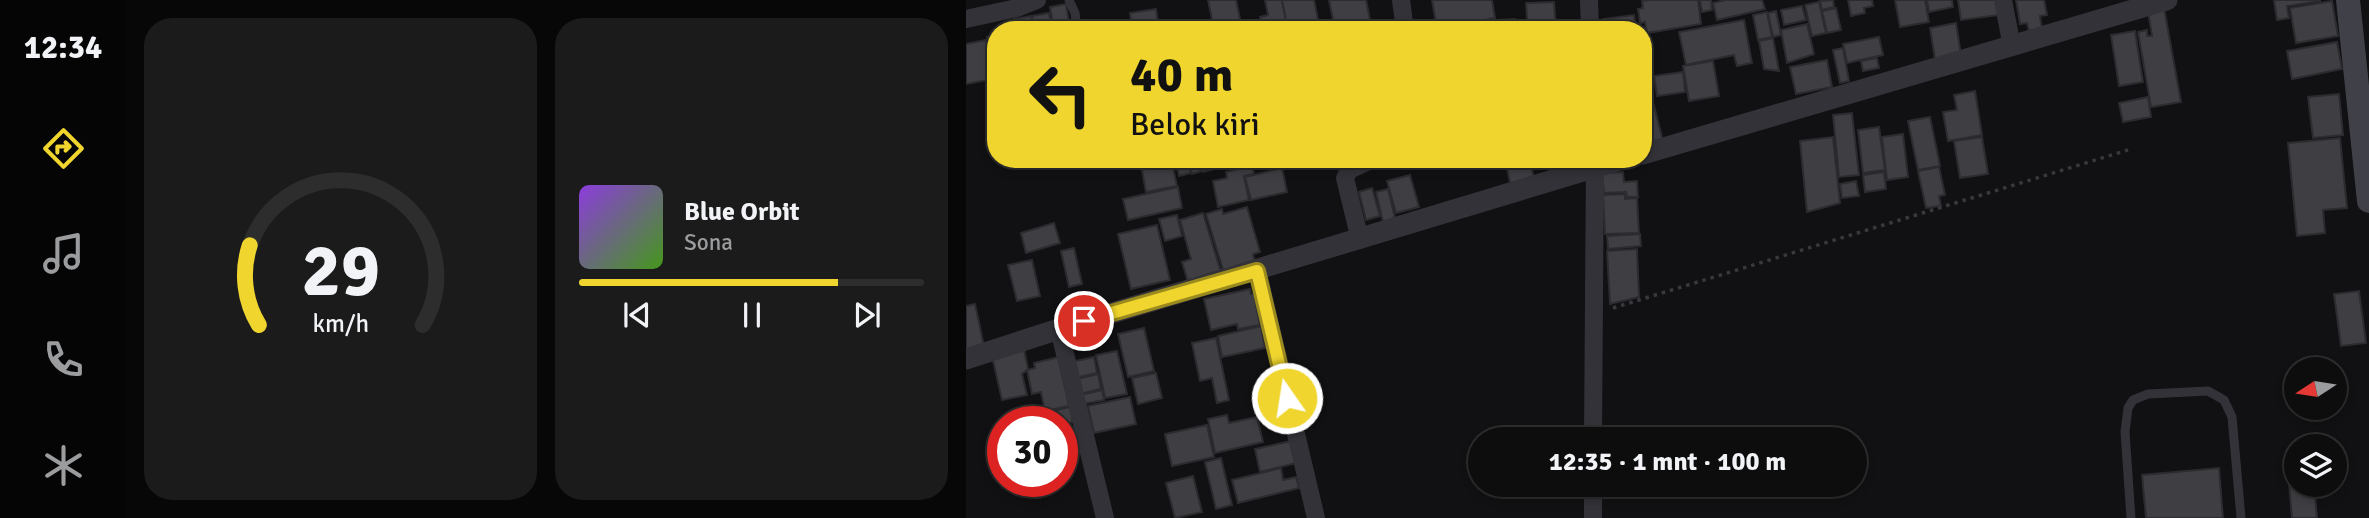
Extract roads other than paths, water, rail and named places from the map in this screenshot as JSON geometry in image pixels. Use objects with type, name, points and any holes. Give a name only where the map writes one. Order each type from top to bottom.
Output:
[{"type":"main road","points":[[2348,0],[2369,201]]},
{"type":"street","points":[[966,19],[1017,8],[1037,0]]},
{"type":"street","points":[[1401,0],[1404,21]]},
{"type":"street","points":[[1588,0],[1589,21]]},
{"type":"street","points":[[2003,0],[2012,47]]},
{"type":"street","points":[[1652,151],[2167,0]]},
{"type":"street","points":[[1353,168],[1345,178],[1360,240]]},
{"type":"street","points":[[966,359],[1360,240],[1580,168]]},
{"type":"street","points":[[1593,427],[1595,168]]},
{"type":"street","points":[[1257,271],[1316,518]]},
{"type":"street","points":[[1059,329],[1105,518]]},
{"type":"street","points":[[1593,497],[1593,518]]},
{"type":"lane","points":[[1069,0],[1076,21]]},
{"type":"lane","points":[[2131,518],[2125,432],[2128,408],[2140,396],[2208,391],[2224,400],[2232,417],[2241,518]]}]
